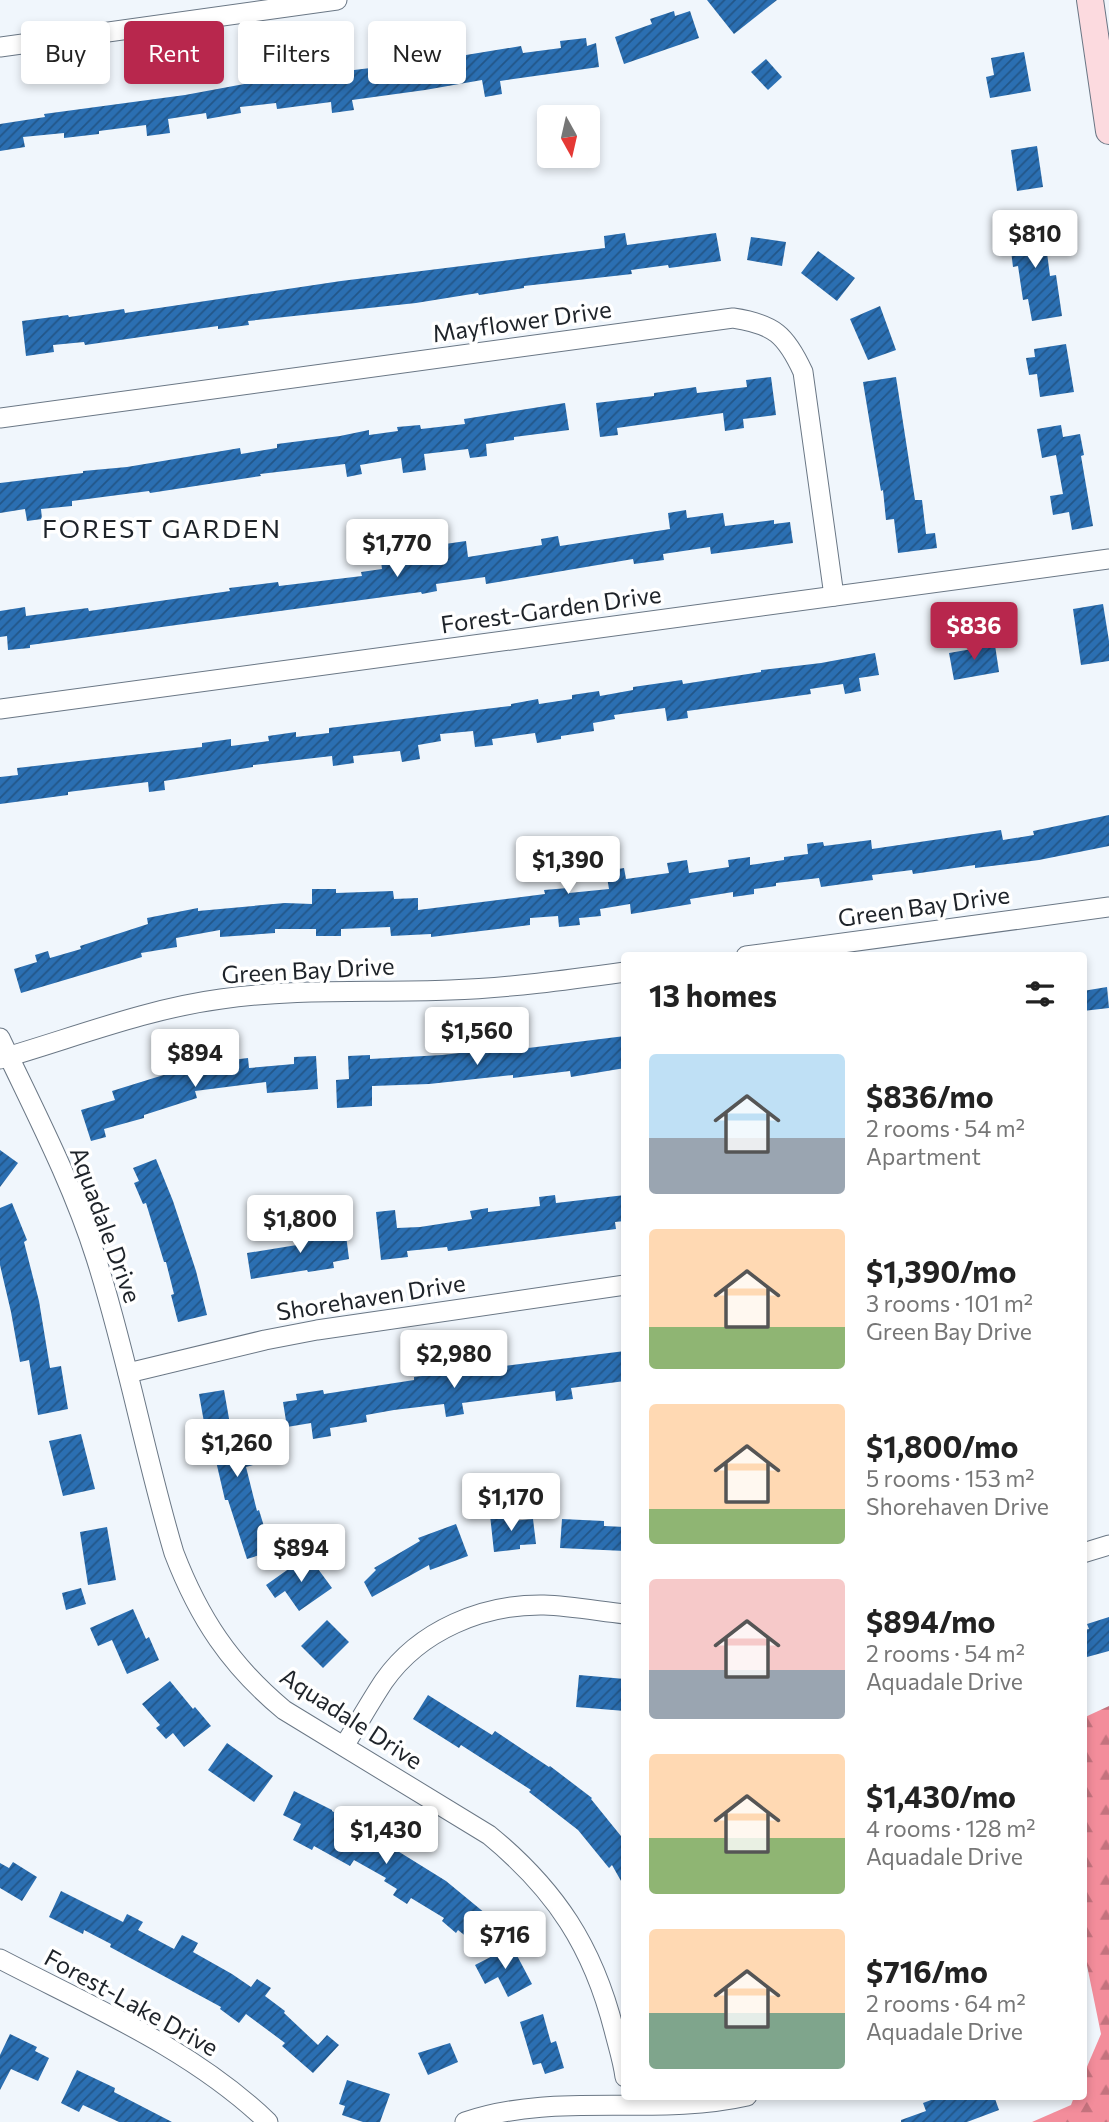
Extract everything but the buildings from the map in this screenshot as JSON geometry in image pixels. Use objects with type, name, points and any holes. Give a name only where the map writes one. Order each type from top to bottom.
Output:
[{"type":"street","points":[[0,47],[337,0]]},
{"type":"street","points":[[1090,0],[1109,131]]},
{"type":"street","name":"Mayflower Drive","points":[[0,418],[733,318],[755,322],[772,329],[786,341],[803,372],[834,596]]},
{"type":"street","name":"Forest-Garden Drive","points":[[0,709],[1109,559]]},
{"type":"street","name":"Green Bay Drive","points":[[775,952],[1109,906]]},
{"type":"street","name":"Green Bay Drive","points":[[4,1058],[155,1013],[222,998],[283,993],[451,990],[538,984],[621,973]]},
{"type":"street","name":"Aquadale Drive","points":[[0,1038],[4,1058],[57,1157],[78,1207],[96,1259],[128,1373],[174,1553],[206,1623],[236,1664],[284,1710],[489,1835],[518,1859],[549,1892],[576,1932],[599,1982],[621,2061]]},
{"type":"street","name":"Shorehaven Drive","points":[[128,1373],[317,1330],[621,1286]]},
{"type":"street","points":[[1087,1552],[1109,1545]]},
{"type":"street","points":[[344,1746],[395,1668],[427,1639],[447,1627],[488,1611],[514,1606],[546,1605],[621,1614]]},
{"type":"street","name":"Forest-Lake Drive","points":[[0,1959],[182,2055],[220,2081],[268,2122]]},
{"type":"street","points":[[465,2122],[523,2109],[628,2100],[703,2103],[722,2100]]},
{"type":"green space","points":[[1109,1706],[1109,2122],[1032,2122],[1071,2105],[1073,2100],[1087,2100],[1087,2067],[1101,2034],[1087,1966],[1087,1716]]},
{"type":"district","name":"FOREST GARDEN","points":[[162,529]]}]
